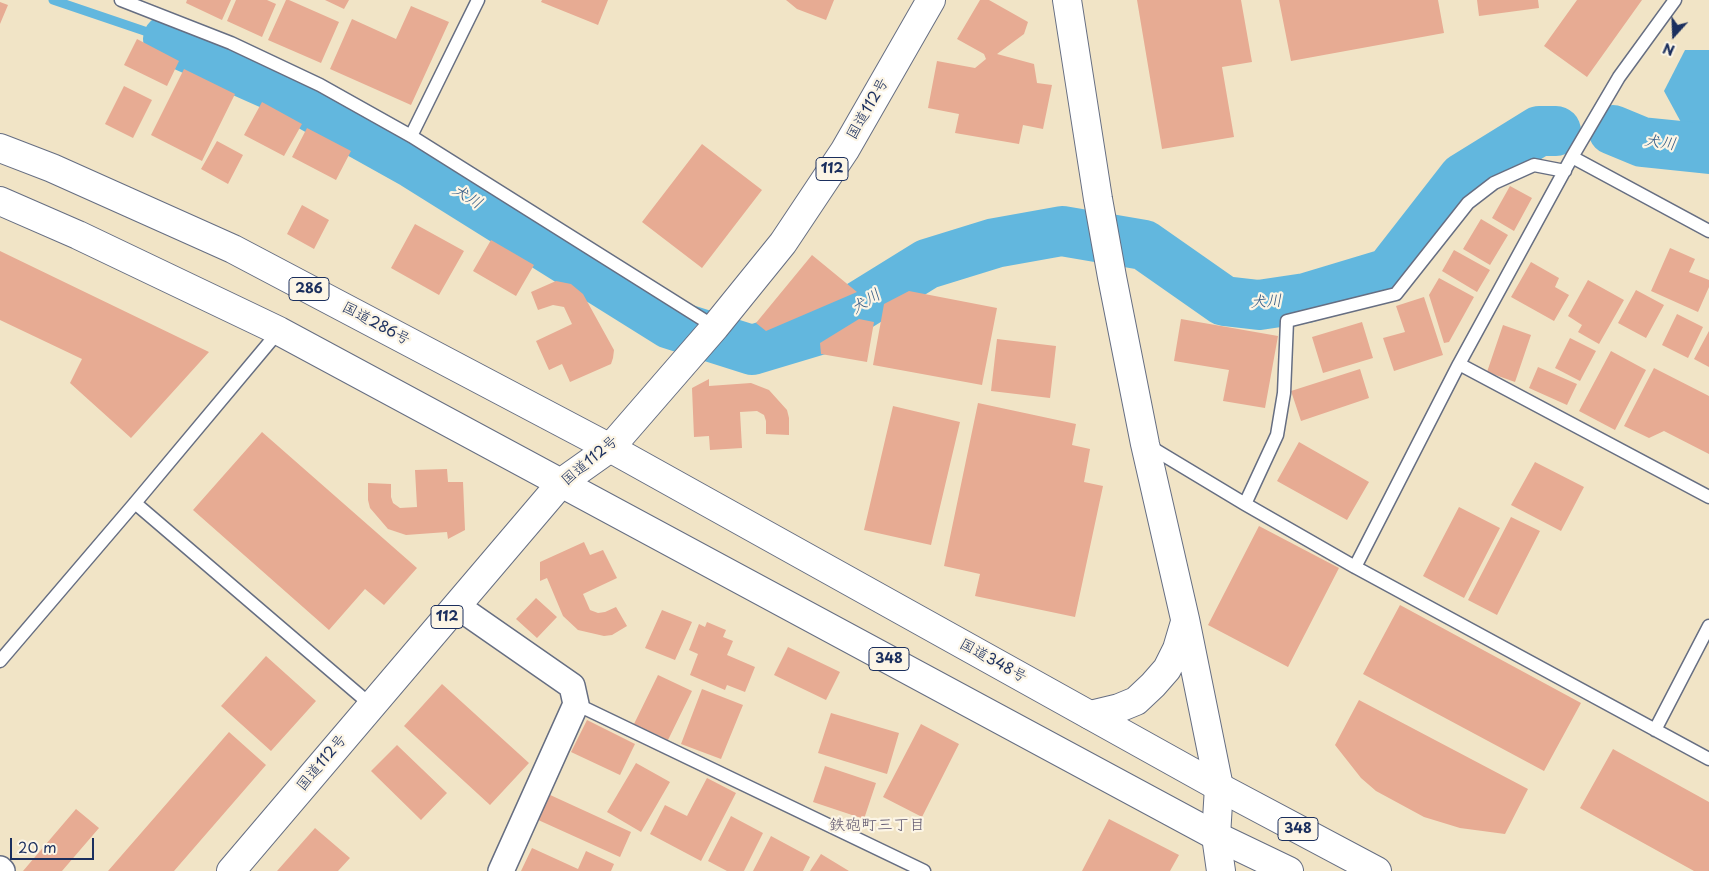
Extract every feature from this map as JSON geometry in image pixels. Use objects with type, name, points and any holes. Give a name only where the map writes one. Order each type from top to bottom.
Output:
[{"type":"main road","name":"国道112号","points":[[231,871],[562,482],[610,448],[715,327],[783,243],[845,150],[931,0]]},
{"type":"main road","points":[[1067,0],[1112,277],[1145,444],[1185,619],[1219,787],[1216,836],[1221,871]]},
{"type":"main road","name":"国道286号","points":[[0,148],[52,168],[233,249],[610,448]]},
{"type":"main road","points":[[0,201],[78,235],[279,331],[562,482]]},
{"type":"main road","name":"国道348号","points":[[610,448],[1219,787],[1377,871]]},
{"type":"main road","name":"348","points":[[562,482],[1216,836],[1290,871]]},
{"type":"main road","points":[[1090,715],[1119,708],[1136,701],[1153,685],[1167,669],[1177,649],[1185,619]]},
{"type":"street","points":[[457,606],[572,686],[576,704],[501,871]]},
{"type":"lane","points":[[121,0],[231,43],[320,85],[411,136],[715,327]]},
{"type":"lane","points":[[411,136],[478,0]]},
{"type":"lane","points":[[1355,567],[1459,364],[1572,156],[1619,77],[1675,0]]},
{"type":"lane","points":[[1572,156],[1709,230]]},
{"type":"lane","points":[[1244,504],[1277,434],[1284,393],[1287,322],[1396,294],[1468,203],[1494,183],[1534,165],[1565,171]]},
{"type":"lane","points":[[0,661],[279,331]]},
{"type":"lane","points":[[1459,364],[1709,497]]},
{"type":"lane","points":[[1145,444],[1244,504],[1355,567],[1709,759]]},
{"type":"lane","points":[[135,503],[371,705]]},
{"type":"lane","points":[[1655,730],[1709,626]]},
{"type":"lane","points":[[576,704],[924,871]]},
{"type":"water","points":[[1685,50],[1709,50],[1709,127],[1683,126],[1664,91]]},
{"type":"building","points":[[187,0],[231,0],[222,20],[186,3]]},
{"type":"building","points":[[236,0],[267,0],[276,4],[262,37],[227,21]]},
{"type":"building","points":[[286,0],[339,22],[321,63],[268,40]]},
{"type":"building","points":[[325,0],[349,0],[344,9]]},
{"type":"building","points":[[542,0],[608,0],[598,25],[541,2]]},
{"type":"building","points":[[786,0],[834,0],[826,20],[797,9]]},
{"type":"building","points":[[980,0],[989,0],[1028,22],[1024,34],[997,54],[1034,64],[1037,83],[1052,85],[1043,129],[1023,125],[1019,144],[955,133],[959,114],[928,108],[937,61],[975,68],[986,59],[984,54],[957,39]]},
{"type":"building","points":[[1137,0],[1241,0],[1252,62],[1222,67],[1234,137],[1162,149]]},
{"type":"building","points":[[1279,0],[1438,0],[1444,33],[1291,61]]},
{"type":"building","points":[[1477,0],[1538,0],[1539,8],[1479,16]]},
{"type":"building","points":[[1577,0],[1642,0],[1587,77],[1544,46]]},
{"type":"building","points":[[0,2],[8,5],[0,24]]},
{"type":"building","points":[[411,6],[449,22],[411,105],[330,69],[352,19],[396,39]]},
{"type":"building","points":[[137,39],[179,61],[167,86],[124,65]]},
{"type":"building","points":[[184,69],[235,94],[202,161],[151,135]]},
{"type":"building","points":[[124,86],[152,100],[133,138],[105,124]]},
{"type":"building","points":[[262,102],[302,124],[284,156],[244,135]]},
{"type":"building","points":[[307,128],[351,151],[336,180],[292,157]]},
{"type":"building","points":[[217,141],[243,155],[228,184],[201,169]]},
{"type":"building","points":[[702,144],[762,190],[702,268],[642,222]]},
{"type":"building","points":[[1510,186],[1532,198],[1514,231],[1492,218]]},
{"type":"building","points":[[302,205],[329,220],[314,249],[287,234]]},
{"type":"building","points":[[1481,219],[1508,235],[1490,265],[1463,249]]},
{"type":"building","points":[[415,224],[464,251],[439,295],[391,268]]},
{"type":"building","points":[[491,240],[534,265],[516,296],[473,271]]},
{"type":"building","points":[[1670,248],[1695,259],[1689,272],[1709,280],[1709,287],[1698,312],[1651,291]]},
{"type":"building","points":[[1454,250],[1490,270],[1477,292],[1442,271]]},
{"type":"building","points":[[0,251],[209,352],[131,438],[70,383],[82,359],[0,320]]},
{"type":"building","points":[[812,255],[857,292],[766,331],[756,323]]},
{"type":"building","points":[[1531,262],[1559,278],[1555,287],[1569,295],[1554,321],[1511,297]]},
{"type":"building","points":[[1439,278],[1474,297],[1449,342],[1444,343],[1429,295]]},
{"type":"building","points":[[1588,280],[1624,300],[1599,344],[1578,332],[1582,325],[1568,316]]},
{"type":"building","points":[[556,281],[571,284],[583,294],[614,350],[611,364],[570,382],[562,364],[549,370],[536,341],[572,324],[564,307],[553,305],[538,310],[531,292]]},
{"type":"building","points":[[1636,290],[1664,305],[1646,338],[1618,323]]},
{"type":"building","points":[[909,291],[997,308],[982,385],[873,365],[884,304]]},
{"type":"building","points":[[1424,297],[1443,355],[1394,371],[1383,338],[1405,332],[1396,306]]},
{"type":"building","points":[[1677,314],[1703,327],[1688,358],[1662,345]]},
{"type":"building","points":[[859,319],[874,322],[867,362],[821,354],[820,343]]},
{"type":"building","points":[[1181,319],[1278,336],[1265,408],[1223,401],[1229,370],[1174,361]]},
{"type":"building","points":[[1362,322],[1373,358],[1323,373],[1312,337]]},
{"type":"building","points":[[1503,325],[1531,335],[1515,382],[1487,372]]},
{"type":"building","points":[[1709,331],[1709,367],[1694,359]]},
{"type":"building","points":[[1570,338],[1596,351],[1580,381],[1555,368]]},
{"type":"building","points":[[997,339],[1056,346],[1050,398],[991,391]]},
{"type":"building","points":[[1611,351],[1646,370],[1615,430],[1579,411]]},
{"type":"building","points":[[1538,367],[1577,384],[1567,405],[1529,388]]},
{"type":"building","points":[[1654,368],[1709,396],[1709,454],[1664,431],[1649,438],[1624,426]]},
{"type":"building","points":[[1360,369],[1369,398],[1301,421],[1291,391]]},
{"type":"building","points":[[709,379],[709,386],[751,383],[769,390],[787,410],[789,435],[766,434],[764,415],[757,411],[740,412],[742,448],[710,450],[709,436],[694,437],[692,388]]},
{"type":"building","points":[[978,403],[1076,424],[1072,445],[1090,449],[1084,482],[1103,486],[1075,617],[975,596],[980,574],[944,566]]},
{"type":"building","points":[[893,406],[960,422],[931,545],[864,530]]},
{"type":"building","points":[[262,432],[417,568],[384,605],[365,589],[329,630],[193,510]]},
{"type":"building","points":[[1299,442],[1369,482],[1347,520],[1277,481]]},
{"type":"building","points":[[1535,462],[1584,487],[1561,531],[1511,505]]},
{"type":"building","points":[[447,469],[448,482],[463,482],[465,530],[448,539],[447,532],[406,535],[388,529],[370,508],[368,483],[391,484],[393,503],[400,508],[417,507],[415,470]]},
{"type":"building","points":[[1459,507],[1500,528],[1464,598],[1423,576]]},
{"type":"building","points":[[1511,517],[1540,531],[1497,615],[1468,600]]},
{"type":"building","points":[[1259,526],[1339,568],[1288,667],[1208,625]]},
{"type":"building","points":[[584,542],[590,555],[603,550],[617,578],[583,594],[590,610],[598,613],[616,607],[627,626],[612,635],[604,636],[578,630],[563,616],[547,578],[540,581],[540,562]]},
{"type":"building","points":[[536,598],[557,617],[537,638],[516,619]]},
{"type":"building","points":[[1400,605],[1581,703],[1544,771],[1363,674]]},
{"type":"building","points":[[662,610],[692,622],[675,660],[645,648]]},
{"type":"building","points":[[707,622],[726,630],[723,637],[733,641],[727,655],[755,667],[745,692],[727,685],[725,690],[690,675],[698,654],[689,650],[699,624],[705,627]]},
{"type":"building","points":[[788,647],[840,672],[826,700],[774,675]]},
{"type":"building","points":[[266,656],[316,701],[271,751],[221,706]]},
{"type":"building","points":[[658,675],[692,691],[668,740],[634,724]]},
{"type":"building","points":[[442,684],[529,763],[490,805],[404,726]]},
{"type":"building","points":[[702,689],[743,705],[721,759],[681,744]]},
{"type":"building","points":[[1359,700],[1528,789],[1505,834],[1460,828],[1424,817],[1376,791],[1361,778],[1335,745]]},
{"type":"building","points":[[831,713],[899,733],[887,774],[818,753]]},
{"type":"building","points":[[587,720],[635,744],[620,775],[571,752]]},
{"type":"building","points":[[921,724],[959,744],[922,817],[883,797]]},
{"type":"building","points":[[229,732],[266,765],[174,871],[108,871]]},
{"type":"building","points":[[397,745],[447,793],[421,820],[371,771]]},
{"type":"building","points":[[1613,749],[1709,802],[1709,871],[1694,871],[1580,808]]},
{"type":"building","points":[[636,763],[670,782],[641,832],[607,812]]},
{"type":"building","points":[[825,766],[876,783],[864,819],[813,802]]},
{"type":"building","points":[[707,778],[736,793],[701,861],[650,834],[665,805],[687,816]]},
{"type":"building","points":[[548,794],[631,832],[620,857],[536,819]]},
{"type":"building","points":[[76,809],[99,828],[62,871],[23,871]]},
{"type":"building","points":[[731,816],[763,833],[744,871],[727,871],[708,861]]},
{"type":"building","points":[[1109,819],[1179,855],[1170,871],[1082,871]]},
{"type":"building","points":[[315,828],[350,858],[338,871],[277,871]]},
{"type":"building","points":[[771,836],[810,857],[803,871],[753,871]]},
{"type":"building","points":[[532,848],[578,869],[586,851],[614,864],[611,871],[521,871]]},
{"type":"building","points":[[821,854],[849,871],[810,871]]},
{"type":"waterway","points":[[53,0],[168,39]]},
{"type":"waterway","name":"犬川","points":[[168,39],[276,87],[414,164],[670,324],[752,350],[822,329],[927,264],[995,243],[1062,231],[1144,245],[1224,301],[1259,305],[1306,298],[1389,273],[1463,178],[1539,131],[1556,131]]},
{"type":"waterway","name":"犬川","points":[[1613,130],[1642,142],[1709,149]]},
{"type":"district","name":"鉄砲町三丁目","points":[[877,826]]}]
